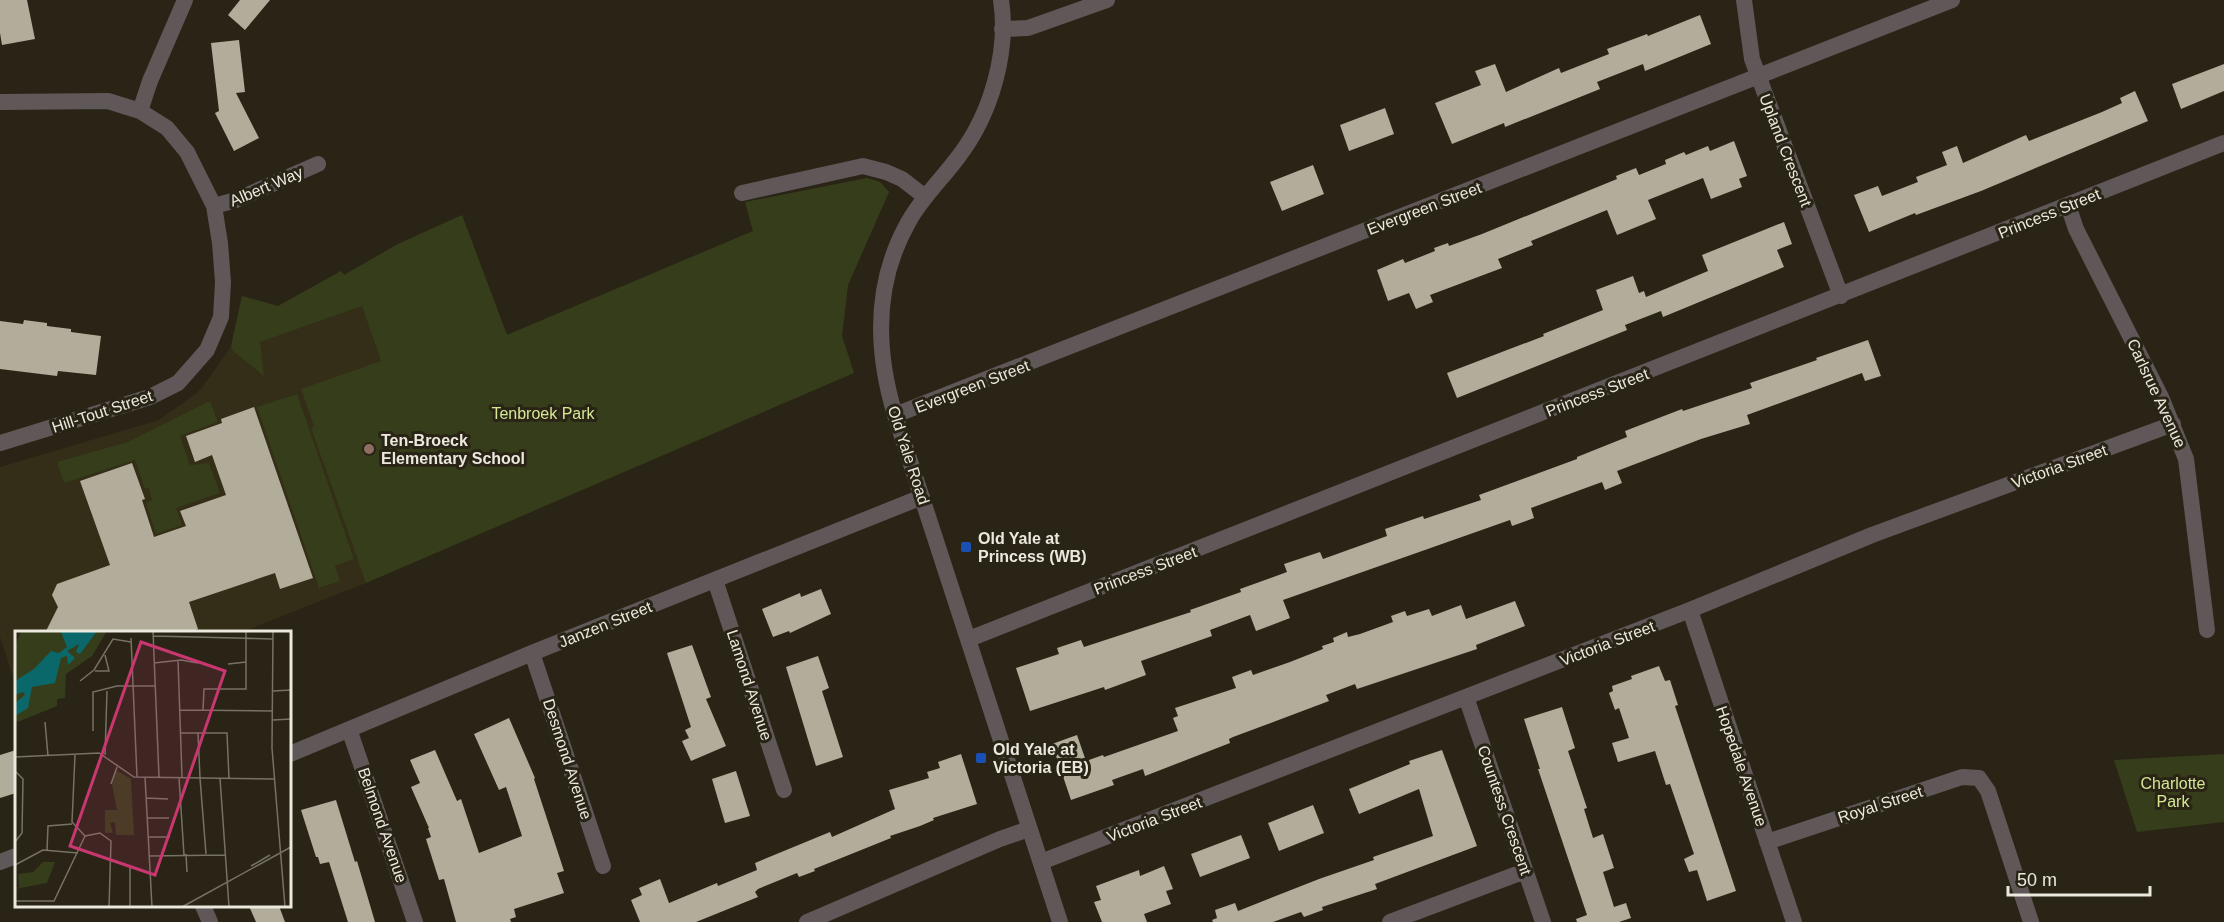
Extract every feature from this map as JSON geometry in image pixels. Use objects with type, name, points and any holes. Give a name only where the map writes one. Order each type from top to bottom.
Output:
[{"type":"street","points":[[140,111],[150,81],[185,0]]},
{"type":"street","name":"Old Yale Road","points":[[1001,0],[1002,29],[992,91],[982,118],[959,156],[924,196],[898,243],[883,291],[880,317],[881,344],[888,390],[1060,922]]},
{"type":"street","points":[[1002,29],[1028,28],[1107,0]]},
{"type":"street","name":"Upland Crescent","points":[[1744,0],[1752,59],[1841,296]]},
{"type":"street","name":"Evergreen Street","points":[[896,415],[1952,0]]},
{"type":"street","name":"Hill-Tout Street","points":[[0,102],[108,101],[140,111],[167,128],[187,152],[214,206],[224,282],[220,317],[207,350],[178,383],[150,397],[0,443]]},
{"type":"street","name":"Princess Street","points":[[969,639],[2224,143]]},
{"type":"street","name":"Albert Way","points":[[214,206],[236,200],[318,164]]},
{"type":"street","points":[[742,193],[863,166],[902,179],[924,196]]},
{"type":"street","name":"Carlsrue Avenue","points":[[2068,205],[2076,229],[2162,397],[2186,459],[2207,630]]},
{"type":"street","name":"Victoria Street","points":[[1041,862],[1690,610],[1872,535],[2173,424]]},
{"type":"street","name":"Janzen Street","points":[[291,754],[532,653],[922,497]]},
{"type":"street","name":"Lamond Avenue","points":[[715,580],[784,790]]},
{"type":"street","name":"Hopedale Avenue","points":[[1690,610],[1794,922]]},
{"type":"street","name":"Desmond Avenue","points":[[532,653],[603,866]]},
{"type":"street","name":"Countess Crescent","points":[[1466,697],[1543,922]]},
{"type":"street","name":"Belmond Avenue","points":[[349,729],[416,922]]},
{"type":"street","name":"Royal Street","points":[[1767,842],[1962,777],[1979,778],[1988,791],[2031,922]]},
{"type":"street","points":[[807,922],[1000,839],[1029,829]]},
{"type":"street","points":[[0,862],[15,856]]},
{"type":"street","points":[[1390,922],[1525,871]]},
{"type":"street","points":[[203,907],[210,922]]},
{"type":"shaded area","name":"Ten-Broeck Elementary School","points":[[867,178],[880,182],[889,192],[848,285],[842,336],[854,373],[366,583],[245,631],[15,631],[15,683],[0,637],[0,467],[159,420],[198,392],[231,346],[242,296],[278,306],[341,271],[344,275],[398,244],[462,215],[507,335],[753,231],[745,202]]},
{"type":"green space","name":"Tenbroek Park","points":[[867,178],[880,182],[889,192],[848,285],[842,336],[854,373],[366,583],[311,428],[314,426],[301,389],[381,361],[362,306],[260,342],[264,376],[233,351],[231,346],[242,296],[278,306],[341,271],[344,275],[398,244],[462,215],[507,335],[753,231],[745,202]]},
{"type":"green space","points":[[297,394],[354,559],[335,566],[340,581],[319,588],[257,407]]},
{"type":"green space","points":[[210,401],[218,422],[180,436],[190,465],[209,463],[220,493],[176,508],[182,525],[156,534],[146,503],[152,500],[149,488],[145,489],[135,460],[64,483],[57,462],[128,442]]},
{"type":"green space","name":"Charlotte Park","points":[[2224,754],[2224,822],[2137,832],[2114,760]]},
{"type":"building","points":[[0,0],[27,0],[35,39],[2,45]]},
{"type":"building","points":[[240,0],[270,0],[245,30],[228,15]]},
{"type":"building","points":[[1700,15],[1711,44],[1645,71],[1643,64],[1597,82],[1600,89],[1505,127],[1504,123],[1452,144],[1435,103],[1481,85],[1475,71],[1495,64],[1506,92],[1559,68],[1561,73],[1609,54],[1607,49],[1647,34],[1648,36]]},
{"type":"building","points":[[239,40],[245,92],[236,93],[259,138],[234,151],[215,113],[219,111],[211,43]]},
{"type":"building","points":[[2224,64],[2224,91],[2181,109],[2172,84]]},
{"type":"building","points":[[2135,91],[2148,121],[1981,191],[1916,215],[1915,213],[1869,232],[1854,195],[1878,186],[1882,196],[1918,182],[1916,177],[1947,165],[1942,152],[1957,146],[1963,163],[2026,135],[2029,141],[2102,112],[2122,103],[2120,98]]},
{"type":"building","points":[[1385,108],[1394,134],[1349,151],[1340,125]]},
{"type":"building","points":[[1734,141],[1747,176],[1739,179],[1742,187],[1711,199],[1703,178],[1648,200],[1656,219],[1617,235],[1607,210],[1531,241],[1533,245],[1498,259],[1502,268],[1430,295],[1433,302],[1416,309],[1409,293],[1388,301],[1377,270],[1403,259],[1405,263],[1448,243],[1449,246],[1482,234],[1617,179],[1616,176],[1636,168],[1639,175],[1666,164],[1665,160],[1684,152],[1686,155],[1708,146],[1710,151]]},
{"type":"building","points":[[1313,165],[1324,194],[1282,211],[1270,182]]},
{"type":"building","points":[[1784,222],[1792,244],[1777,250],[1784,267],[1663,317],[1661,311],[1625,325],[1627,330],[1457,398],[1447,373],[1544,336],[1543,334],[1603,310],[1596,290],[1633,276],[1639,293],[1644,291],[1646,297],[1708,271],[1702,255]]},
{"type":"building","points":[[24,320],[71,329],[71,332],[101,336],[96,375],[58,371],[57,376],[0,369],[0,321],[23,324]]},
{"type":"building","points":[[1868,340],[1881,376],[1865,381],[1862,373],[1747,415],[1750,424],[1701,439],[1617,471],[1622,483],[1605,490],[1602,482],[1531,508],[1534,518],[1512,526],[1510,520],[1283,600],[1290,618],[1256,631],[1250,615],[1210,630],[1212,636],[1141,661],[1146,675],[1105,690],[1104,687],[1030,711],[1016,668],[1059,654],[1057,648],[1081,640],[1084,647],[1191,612],[1190,610],[1241,592],[1240,589],[1287,572],[1284,564],[1320,552],[1323,559],[1387,536],[1385,529],[1481,500],[1479,495],[1577,459],[1577,457],[1627,437],[1625,431],[1682,409],[1683,411],[1752,388],[1750,383]]},
{"type":"building","points":[[254,407],[313,578],[280,589],[275,573],[189,602],[198,629],[194,631],[46,631],[58,607],[52,595],[57,584],[110,565],[80,481],[132,463],[145,499],[142,500],[154,537],[186,526],[180,511],[226,495],[212,455],[195,462],[186,436],[222,423],[221,419]]},
{"type":"building","points":[[821,589],[831,614],[790,633],[789,631],[773,637],[762,609],[800,593],[801,597]]},
{"type":"building","points":[[1515,601],[1525,626],[1476,645],[1477,649],[1357,689],[1355,684],[1326,695],[1329,701],[1233,737],[1229,739],[1230,743],[1145,776],[1143,769],[1112,780],[1114,785],[1071,800],[1052,744],[1077,735],[1086,761],[1103,755],[1104,757],[1178,731],[1173,718],[1178,716],[1175,708],[1236,688],[1232,677],[1251,670],[1253,675],[1290,662],[1323,649],[1322,646],[1334,642],[1333,638],[1347,632],[1348,637],[1360,634],[1393,622],[1391,616],[1405,611],[1407,616],[1429,609],[1432,616],[1461,605],[1466,619]]},
{"type":"building","points":[[692,645],[711,697],[706,699],[726,746],[691,761],[682,741],[689,738],[685,730],[691,727],[667,653]]},
{"type":"building","points":[[818,656],[829,688],[822,691],[843,757],[816,766],[786,667]]},
{"type":"building","points":[[1659,666],[1665,681],[1670,680],[1678,705],[1675,706],[1736,891],[1707,901],[1697,870],[1689,872],[1684,859],[1694,854],[1670,784],[1666,785],[1655,751],[1618,762],[1612,743],[1629,738],[1619,708],[1615,710],[1609,693],[1613,691],[1612,686]]},
{"type":"building","points":[[1562,707],[1575,748],[1568,751],[1587,808],[1584,809],[1593,838],[1603,834],[1614,868],[1603,872],[1614,907],[1626,903],[1631,918],[1619,922],[1577,922],[1576,919],[1587,915],[1538,769],[1540,769],[1524,719]]},
{"type":"building","points":[[509,718],[535,778],[564,871],[557,873],[564,893],[514,909],[516,917],[510,919],[511,922],[456,922],[444,879],[439,880],[426,839],[431,837],[429,828],[411,787],[420,783],[410,760],[435,750],[457,801],[461,799],[479,853],[522,836],[506,787],[499,790],[474,734]]},
{"type":"building","points":[[15,750],[15,793],[0,798],[0,755]]},
{"type":"building","points":[[1442,750],[1477,846],[1375,884],[1377,889],[1322,907],[1323,910],[1304,917],[1301,912],[1273,922],[1213,922],[1212,920],[1217,918],[1215,910],[1235,903],[1238,911],[1374,860],[1373,857],[1433,836],[1419,789],[1359,814],[1349,789],[1410,764],[1409,761]]},
{"type":"building","points":[[961,754],[977,804],[933,818],[934,820],[890,836],[891,838],[814,869],[815,871],[799,877],[797,873],[758,889],[755,892],[758,897],[696,922],[640,922],[631,900],[642,895],[639,888],[660,879],[669,903],[717,883],[718,886],[757,870],[755,863],[830,832],[832,837],[895,809],[889,790],[929,778],[927,772],[940,768],[938,762]]},
{"type":"building","points":[[736,771],[750,816],[725,823],[712,779]]},
{"type":"building","points":[[336,800],[375,922],[348,922],[329,862],[320,864],[316,857],[301,810]]},
{"type":"building","points":[[1313,805],[1324,833],[1279,851],[1268,823]]},
{"type":"building","points":[[1241,835],[1250,858],[1200,877],[1191,854]]},
{"type":"building","points":[[1164,866],[1173,889],[1166,891],[1171,904],[1144,914],[1147,922],[1102,922],[1094,902],[1101,900],[1096,886],[1139,870],[1140,876]]},
{"type":"building","points":[[249,907],[279,907],[285,922],[256,922]]},
{"type":"place","name":"Ten-Broeck Elementary School","points":[[369,449]]},
{"type":"place","name":"Old Yale at Princess (WB)","points":[[966,547]]},
{"type":"place","name":"Old Yale at Victoria (EB)","points":[[981,758]]}]
